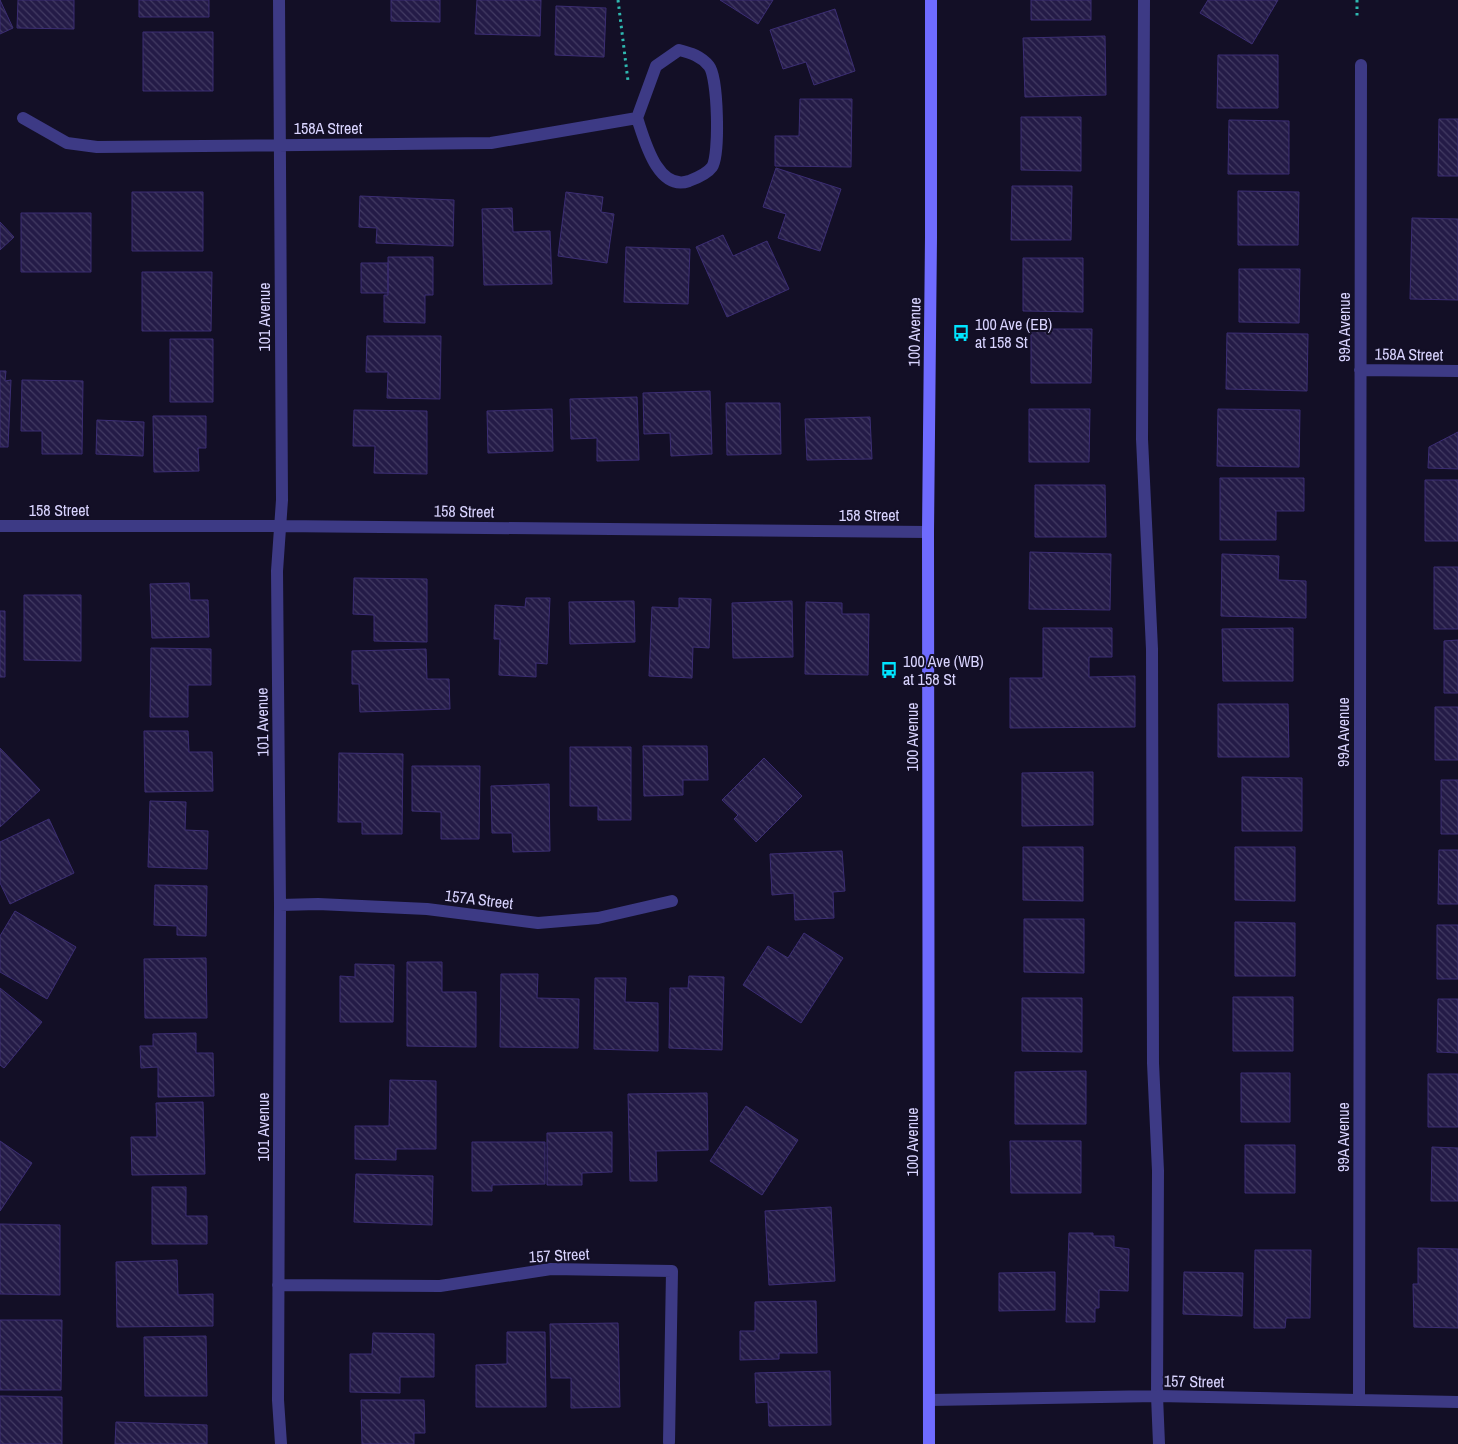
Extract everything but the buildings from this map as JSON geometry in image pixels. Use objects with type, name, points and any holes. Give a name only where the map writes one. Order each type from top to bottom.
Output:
[{"type":"main road","name":"100 Avenue","points":[[929,1444],[928,532],[931,0]]},
{"type":"street","name":"101 Avenue","points":[[279,0],[282,500],[278,526],[280,905],[278,1285],[281,1444]]},
{"type":"street","points":[[1144,0],[1142,439],[1152,649],[1153,1063],[1158,1172],[1157,1396],[1159,1444]]},
{"type":"street","points":[[680,50],[695,54],[709,66],[714,78],[716,148],[712,166],[699,178],[686,182],[670,179],[654,165],[637,118],[656,66],[680,50]]},
{"type":"street","name":"99A Avenue","points":[[1358,1400],[1361,65]]},
{"type":"street","name":"158A Street","points":[[23,118],[67,143],[97,147],[491,143],[637,118]]},
{"type":"street","name":"158A Street","points":[[1360,370],[1458,371]]},
{"type":"street","name":"158 Street","points":[[0,526],[278,526],[928,532]]},
{"type":"street","name":"157A Street","points":[[280,905],[318,904],[426,909],[538,923],[598,918],[672,901]]},
{"type":"street","name":"157 Street","points":[[278,1285],[440,1286],[551,1268],[672,1271],[669,1442]]},
{"type":"street","name":"157 Street","points":[[930,1400],[1157,1396],[1458,1402]]},
{"type":"path","points":[[618,0],[629,91]]},
{"type":"path","points":[[1356,0],[1357,18]]},
{"type":"place","name":"100 Ave (EB) at 158 St","points":[[961,333]]},
{"type":"place","name":"100 Ave (WB) at 158 St","points":[[889,670]]}]
